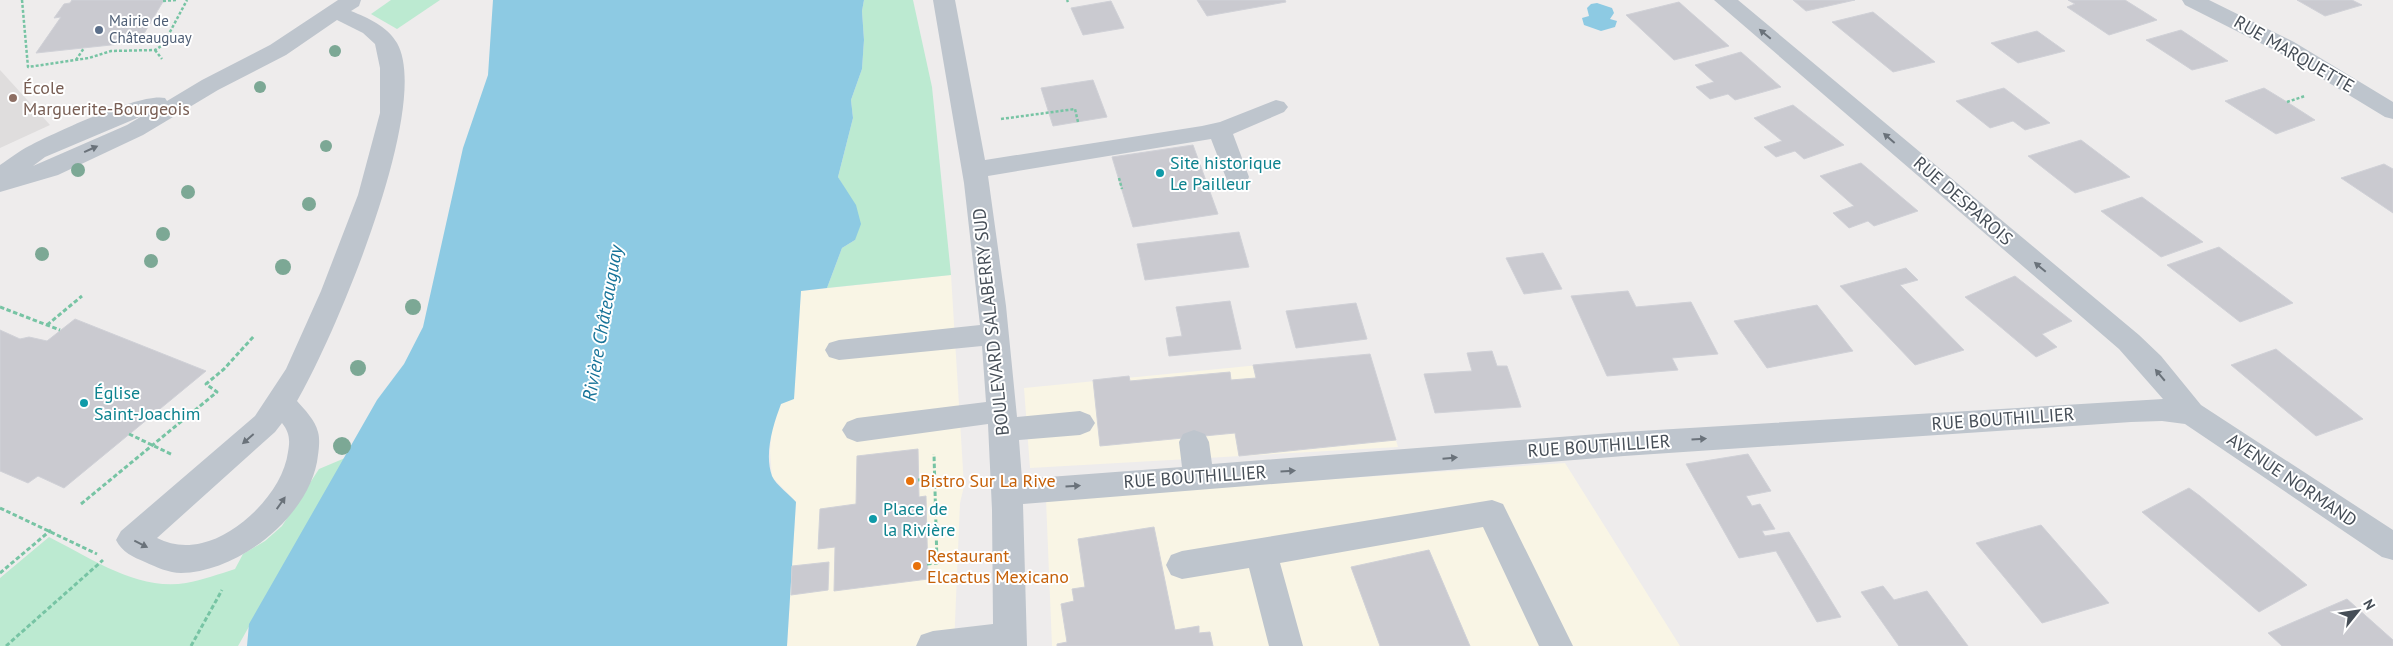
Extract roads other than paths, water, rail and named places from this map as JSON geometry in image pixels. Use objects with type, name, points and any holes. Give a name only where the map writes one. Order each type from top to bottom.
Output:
[{"type":"street","name":"BOULEVARD SALABERRY SUD","points":[[944,0],[957,64],[974,170],[995,334],[1007,493],[1010,642]]},
{"type":"street","name":"RUE DESPAROIS","points":[[1725,0],[2129,342],[2191,413]]},
{"type":"street","name":"RUE MARQUETTE","points":[[2193,0],[2286,47],[2393,112]]},
{"type":"street","points":[[0,184],[48,169],[134,130],[210,85],[270,54],[344,6],[387,43],[390,58],[392,103],[390,120],[349,259],[312,346],[282,404],[264,424],[132,540],[167,558],[204,557],[227,548],[274,514],[301,470],[304,453],[303,432],[295,418],[282,404]]},
{"type":"street","points":[[0,177],[36,152],[106,121],[210,85]]},
{"type":"street","points":[[974,170],[1220,130],[1276,107]]},
{"type":"street","points":[[1220,130],[1237,177]]},
{"type":"street","points":[[839,350],[995,334]]},
{"type":"street","name":"RUE BOUTHILLIER","points":[[1007,493],[1634,443],[2138,411],[2191,413]]},
{"type":"street","name":"AVENUE NORMAND","points":[[2191,413],[2393,547]]},
{"type":"street","points":[[857,430],[1002,421],[1080,422]]},
{"type":"street","points":[[1194,442],[1199,477]]},
{"type":"street","points":[[1182,565],[1492,513],[1556,646]]},
{"type":"street","points":[[1261,553],[1286,646]]},
{"type":"street","points":[[933,646],[1010,642]]},
{"type":"water","name":"Rivière Châteauguay","points":[[493,0],[864,0],[862,11],[864,40],[862,69],[851,100],[853,118],[838,177],[856,205],[861,224],[855,240],[842,248],[827,288],[801,291],[794,399],[781,404],[769,449],[772,476],[796,502],[787,646],[247,646],[249,624],[377,400],[404,364],[423,327],[463,148],[488,75]]},
{"type":"water","points":[[1597,3],[1612,8],[1614,13],[1610,19],[1617,21],[1615,27],[1601,31],[1584,25],[1582,18],[1589,16],[1587,8],[1591,4]]},
{"type":"place","name":"Mairie de Châteauguay","points":[[99,30]]},
{"type":"place","name":"École Marguerite-Bourgeois","points":[[13,98]]},
{"type":"place","name":"Site historique Le Pailleur","points":[[1160,173]]},
{"type":"place","name":"Église Saint-Joachim","points":[[84,403]]},
{"type":"place","name":"Bistro Sur La Rive","points":[[910,481]]},
{"type":"place","name":"Place de la Rivière","points":[[873,519]]},
{"type":"place","name":"Restaurant Elcactus Mexicano","points":[[917,566]]}]
